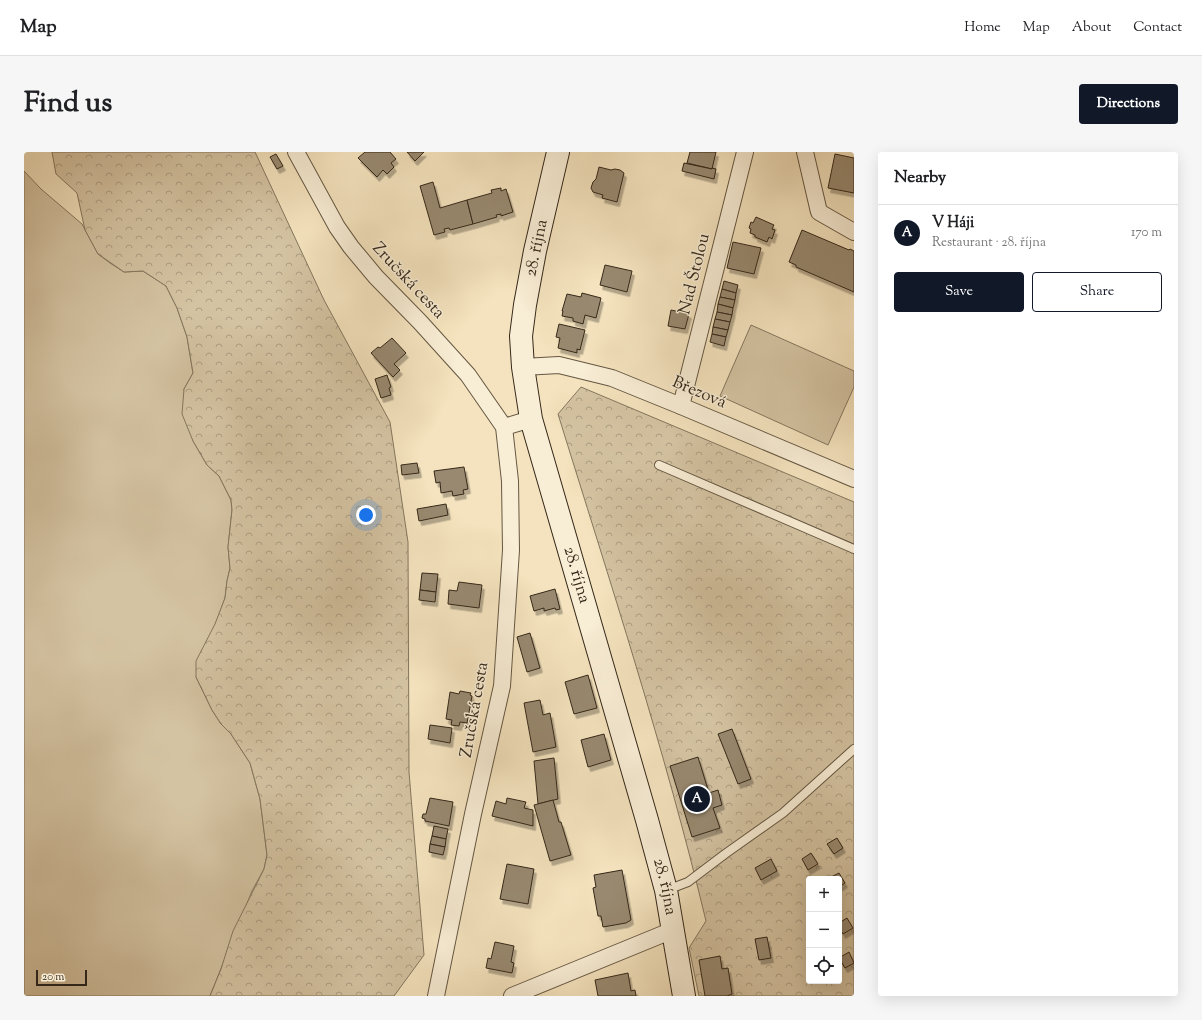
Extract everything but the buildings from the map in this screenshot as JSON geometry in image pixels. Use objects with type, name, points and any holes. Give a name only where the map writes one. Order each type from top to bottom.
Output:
[{"type":"main road","name":"28. října","points":[[558,152],[535,251],[525,305],[521,336],[523,367],[531,419],[632,766],[666,890],[684,996]]},
{"type":"street","name":"Zručská cesta","points":[[296,152],[330,214],[351,247],[376,277],[420,322],[468,375],[504,427],[510,481],[511,550],[502,686],[473,814],[436,996]]},
{"type":"street","name":"Nad Štolou","points":[[681,406],[745,152]]},
{"type":"street","points":[[805,152],[819,212],[854,232]]},
{"type":"street","name":"Březová","points":[[523,367],[559,365],[612,378],[854,479]]},
{"type":"street","points":[[504,427],[531,419]]},
{"type":"street","points":[[512,996],[673,930]]},
{"type":"lane","points":[[659,465],[854,549]]},
{"type":"lane","points":[[666,890],[688,882],[783,813],[854,749]]},
{"type":"green space","points":[[52,152],[255,152],[324,300],[390,422],[408,542],[409,772],[424,955],[394,996],[210,996],[221,969],[233,931],[264,869],[267,855],[260,799],[250,763],[231,734],[221,724],[212,710],[196,677],[196,661],[215,624],[225,598],[230,568],[228,547],[232,510],[231,500],[219,476],[207,465],[193,441],[182,414],[184,389],[193,373],[187,337],[177,308],[166,286],[143,271],[124,272],[98,254],[85,230],[77,193],[56,174]]},
{"type":"green space","points":[[24,171],[41,189],[82,224],[98,254],[124,272],[143,271],[166,286],[177,308],[187,337],[193,373],[184,389],[193,441],[207,465],[219,476],[231,500],[232,510],[228,547],[230,568],[225,598],[196,677],[212,710],[221,724],[231,734],[250,763],[260,799],[267,855],[264,869],[252,891],[210,996],[24,996]]},
{"type":"green space","points":[[751,325],[854,371],[854,387],[828,445],[720,396]]},
{"type":"green space","points":[[581,387],[854,502],[854,996],[699,996],[689,948],[706,921],[673,793],[617,603],[558,414]]},
{"type":"place","name":"V Háji","points":[[697,799]]}]
